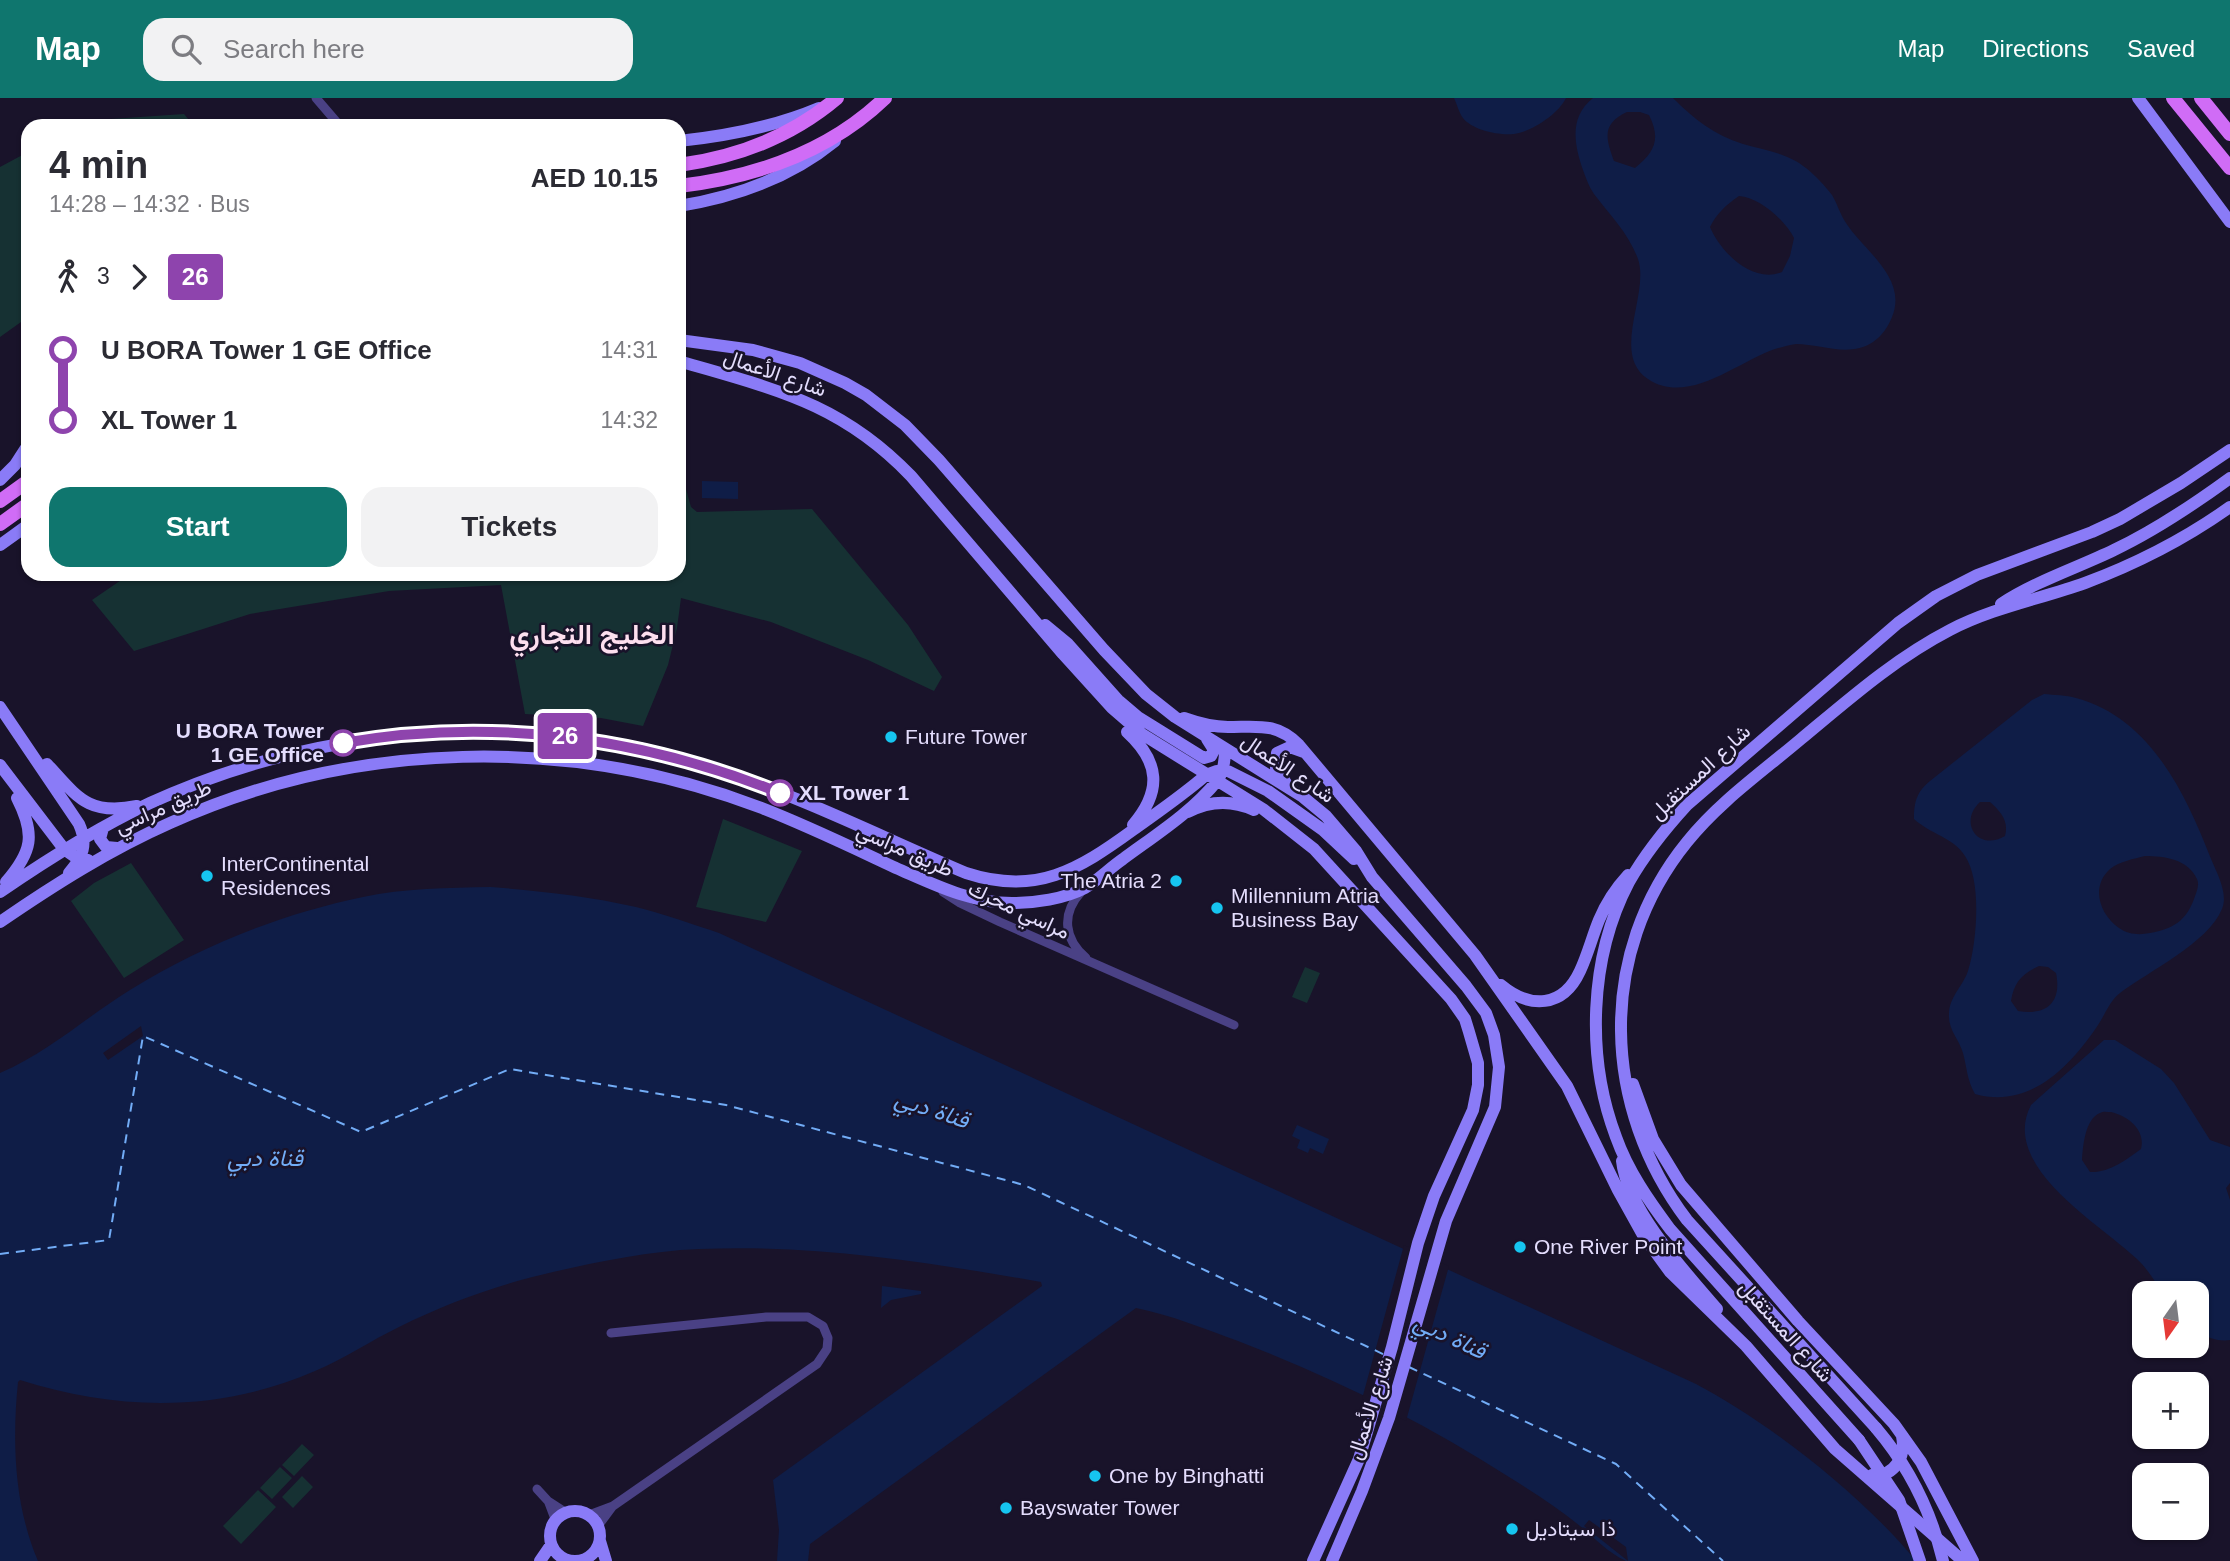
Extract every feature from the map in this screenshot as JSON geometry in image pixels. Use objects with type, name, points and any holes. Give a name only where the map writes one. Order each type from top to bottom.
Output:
[{"type":"main road","points":[[686,185],[728,178],[772,166],[814,148],[853,126],[885,98]]},
{"type":"main road","points":[[2173,98],[2230,168]]},
{"type":"main road","points":[[2201,98],[2230,134]]},
{"type":"main road","points":[[686,163],[720,158],[761,145],[798,126],[835,100]]},
{"type":"main road","points":[[0,501],[21,486]]},
{"type":"main road","points":[[0,524],[21,509]]},
{"type":"street","points":[[316,98],[334,119]]},
{"type":"street","points":[[2138,98],[2230,222]]},
{"type":"street","points":[[686,140],[765,126],[835,100]]},
{"type":"street","points":[[686,204],[741,191],[777,177],[810,160],[853,126]]},
{"type":"street","name":"شارع الأعمال","points":[[686,341],[753,349],[800,363],[845,383],[886,409],[923,442],[1104,650],[1162,707],[1290,789],[1337,827],[1372,877],[1466,986],[1491,1023],[1497,1046],[1499,1082],[1495,1107],[1446,1221],[1389,1418],[1332,1561]]},
{"type":"street","name":"شارع الأعمال","points":[[686,363],[802,399],[836,416],[868,437],[911,476],[1063,653],[1132,726],[1215,776],[1284,823],[1336,870],[1441,987],[1465,1019],[1478,1063],[1478,1085],[1473,1110],[1434,1196],[1418,1243],[1392,1347],[1359,1458],[1313,1561]]},
{"type":"street","name":"شارع المستقبل","points":[[1920,1561],[1899,1500],[1859,1440],[1670,1230],[1644,1193],[1623,1154],[1610,1121],[1601,1082],[1597,1037],[1601,969],[1612,925],[1629,883],[1670,823],[1704,788],[1916,609],[1977,575],[2120,519],[2230,450]]},
{"type":"street","points":[[0,468],[21,452]]},
{"type":"street","points":[[0,480],[21,456]]},
{"type":"street","points":[[1989,612],[2021,592],[2148,532],[2230,478]]},
{"type":"street","name":"شارع المستقبل","points":[[1943,1561],[1921,1495],[1899,1456],[1699,1233],[1667,1191],[1650,1160],[1634,1119],[1623,1067],[1621,1041],[1624,988],[1636,936],[1657,887],[1686,843],[1723,804],[1877,676],[1932,640],[1989,612],[2082,584],[2126,566],[2183,538],[2230,507]]},
{"type":"street","points":[[0,545],[21,530]]},
{"type":"street","points":[[1025,610],[1068,644],[1118,700],[1138,717],[1204,758],[1210,756],[1214,750],[1203,734]]},
{"type":"street","points":[[1063,653],[1101,705],[1143,747],[1151,761],[1153,778],[1148,803],[1124,836]]},
{"type":"street","points":[[0,704],[4,717],[79,824],[84,837],[80,859],[57,883]]},
{"type":"street","points":[[1162,707],[1182,717],[1214,726],[1271,727],[1287,734],[1304,752],[1441,911],[1567,1086],[1612,1179],[1652,1247],[1686,1289],[1746,1346]]},
{"type":"street","name":"طريق مراسي","points":[[0,891],[84,837],[150,803],[235,771],[323,747],[418,734],[508,732],[573,737],[630,746],[721,770],[966,873],[994,881],[1022,883],[1064,874],[1090,861],[1215,776]]},
{"type":"street","points":[[24,742],[43,759],[73,794],[91,805],[113,809],[150,803]]},
{"type":"street","points":[[1290,789],[1276,768],[1275,758],[1285,748],[1304,752]]},
{"type":"street","points":[[1225,749],[1215,776],[1233,773],[1286,803],[1323,830],[1372,877]]},
{"type":"street","name":"طريق مراسي","points":[[0,922],[57,883],[117,848],[156,836],[216,804],[295,779],[357,766],[550,760],[646,773],[739,799],[932,884],[970,898],[1010,903],[1050,899],[1084,888],[1178,817],[1215,776]]},
{"type":"street","points":[[2,767],[64,849],[80,859],[99,859]]},
{"type":"street","points":[[0,891],[23,860],[30,837],[28,820],[2,767]]},
{"type":"street","points":[[1178,817],[1202,806],[1229,803],[1247,807],[1284,823]]},
{"type":"street","points":[[107,825],[100,833],[100,839],[106,847],[117,848]]},
{"type":"street","points":[[856,850],[859,866]]},
{"type":"street","points":[[43,863],[53,861],[61,868],[57,883]]},
{"type":"street","points":[[1488,975],[1521,1000],[1544,1002],[1562,993],[1580,971],[1610,899],[1624,879],[1641,862]]},
{"type":"street","name":"مراسي محرك","points":[[932,884],[971,908],[1234,1025]]},
{"type":"street","name":"مراسي محرك","points":[[1084,888],[1070,906],[1067,926],[1073,945],[1092,964]]},
{"type":"street","points":[[1621,1041],[1646,1124],[1681,1185],[1791,1313],[1860,1385],[1901,1434],[1929,1477],[1973,1561]]},
{"type":"street","points":[[1623,1154],[1623,1169],[1628,1184],[1655,1231],[1746,1346],[1826,1439],[1963,1561]]},
{"type":"street","points":[[589,1515],[613,1506],[817,1364],[825,1355],[828,1343],[826,1332],[819,1322],[802,1316],[611,1333]]},
{"type":"street","points":[[1865,1474],[1878,1475],[1891,1470],[1900,1460],[1904,1447],[1901,1434]]},
{"type":"street","points":[[537,1489],[560,1516]]},
{"type":"street","points":[[598,1526],[613,1506]]},
{"type":"street","points":[[600,1541],[590,1556],[579,1561],[556,1559],[550,1530],[560,1516],[577,1511],[589,1515],[598,1526],[606,1561]]},
{"type":"street","points":[[540,1561],[551,1545]]},
{"type":"green space","points":[[184,114],[188,119],[111,119]]},
{"type":"green space","points":[[21,156],[21,322],[0,337],[0,167]]},
{"type":"green space","points":[[686,489],[691,507],[697,512],[812,509],[908,625],[942,677],[934,691],[868,660],[771,622],[681,598],[668,665],[643,726],[601,718],[525,714],[501,585],[389,591],[250,614],[134,651],[92,600],[120,581],[686,581]]},
{"type":"green space","points":[[723,819],[802,851],[766,922],[696,907]]},
{"type":"green space","points":[[131,863],[184,940],[124,978],[71,901],[94,883]]},
{"type":"green space","points":[[1305,967],[1320,973],[1307,1003],[1292,997]]},
{"type":"green space","points":[[302,1444],[314,1455],[294,1476],[282,1465]]},
{"type":"green space","points":[[280,1467],[292,1478],[272,1499],[260,1488]]},
{"type":"green space","points":[[302,1476],[313,1487],[293,1508],[282,1497]]},
{"type":"green space","points":[[258,1490],[276,1507],[241,1544],[223,1526]]},
{"type":"water","points":[[1454,98],[1566,98],[1552,115],[1539,124],[1519,133],[1505,134],[1481,130],[1468,123]]},
{"type":"water","points":[[1593,98],[1673,98],[1697,119],[1723,136],[1784,155],[1806,168],[1832,195],[1846,223],[1889,278],[1895,303],[1892,317],[1884,331],[1873,342],[1854,349],[1796,344],[1775,349],[1696,385],[1679,388],[1663,386],[1648,379],[1637,368],[1632,355],[1631,339],[1640,273],[1638,259],[1624,233],[1594,194],[1577,150],[1577,122],[1585,105]],"holes":[[[1627,112],[1649,115],[1655,131],[1651,151],[1635,168],[1614,161],[1609,146],[1609,127]],[[1739,196],[1747,197],[1771,211],[1785,224],[1794,238],[1790,256],[1782,272],[1771,275],[1749,270],[1730,256],[1715,237],[1710,227],[1722,210]]]},
{"type":"water","points":[[702,481],[738,482],[738,499],[702,498]]},
{"type":"water","points":[[2044,694],[2076,698],[2124,721],[2143,739],[2160,759],[2188,805],[2220,881],[2224,902],[2215,921],[2191,945],[2116,996],[2085,1043],[2059,1071],[2029,1091],[1994,1097],[1975,1094],[1963,1053],[1949,1020],[1951,1002],[1968,971],[1974,944],[1974,880],[1960,850],[1914,819],[1915,807],[1919,793],[1930,781],[2032,700]],"holes":[[[1980,802],[1990,802],[2001,813],[2006,826],[2005,836],[1987,840],[1979,838],[1974,832],[1971,818]],[[2145,856],[2160,857],[2182,863],[2193,872],[2197,879],[2197,892],[2191,907],[2178,923],[2158,931],[2138,934],[2123,930],[2112,922],[2100,900],[2100,884],[2110,869]],[[2039,966],[2048,967],[2056,973],[2057,992],[2050,1005],[2044,1009],[2018,1011],[2011,1001],[2014,989],[2020,979]]]},
{"type":"water","name":"قناة دبي","points":[[491,887],[564,894],[618,903],[719,933],[1696,1384],[1754,1419],[1814,1463],[1870,1511],[1916,1561],[1626,1561],[1536,1494],[1411,1419],[1343,1385],[1273,1355],[1162,1314],[1136,1308],[810,1544],[808,1561],[777,1561],[779,1530],[773,1480],[1042,1286],[1041,1282],[913,1261],[828,1252],[742,1248],[644,1254],[513,1282],[417,1318],[315,1371],[278,1385],[242,1394],[168,1403],[131,1402],[94,1398],[20,1380],[15,1427],[17,1473],[24,1518],[38,1561],[0,1561],[0,1073],[35,1055],[114,1000],[157,974],[242,933],[332,904],[379,894]]},
{"type":"water","points":[[2104,1040],[2115,1040],[2161,1069],[2174,1083],[2210,1140],[2230,1147],[2230,1183],[2226,1188],[2230,1200],[2230,1340],[2209,1337],[2209,1281],[2155,1281],[2141,1263],[2078,1211],[2040,1171],[2029,1150],[2025,1128],[2031,1105]],"holes":[[[2101,1112],[2111,1112],[2129,1120],[2141,1136],[2141,1149],[2111,1168],[2090,1172],[2082,1160],[2084,1141],[2091,1121]]]},
{"type":"water","points":[[1297,1125],[1329,1139],[1323,1154],[1310,1148],[1308,1153],[1297,1148],[1300,1140],[1292,1136]]},
{"type":"water","points":[[882,1286],[921,1291],[921,1294],[891,1300],[881,1308]]},
{"type":"pier","points":[[141,1026],[143,1036],[108,1060],[103,1053]]},
{"type":"pier","points":[[1404,1245],[1449,1266],[1406,1421],[1362,1399]]},
{"type":"pier","points":[[1589,1520],[1626,1547],[1628,1561],[1584,1526]]},
{"type":"ferry route","points":[[0,1254],[109,1240],[143,1036],[361,1132],[510,1069],[726,1105],[1024,1185],[1385,1355]]},
{"type":"ferry route","points":[[1409,1367],[1616,1464],[1723,1561]]},
{"type":"bus line","name":"26","points":[[343,743],[451,732],[508,732],[573,737],[630,746],[679,758],[721,770],[780,793]]},
{"type":"place","name":"Future Tower","points":[[891,737]]},
{"type":"place","name":"U BORA Tower 1 GE Office","points":[[343,743]]},
{"type":"place","name":"XL Tower 1","points":[[780,793]]},
{"type":"place","name":"InterContinental Residences","points":[[207,876]]},
{"type":"place","name":"The Atria 2","points":[[1176,881]]},
{"type":"place","name":"Millennium Atria Business Bay","points":[[1217,908]]},
{"type":"place","name":"One River Point","points":[[1520,1247]]},
{"type":"place","name":"One by Binghatti","points":[[1095,1476]]},
{"type":"place","name":"Bayswater Tower","points":[[1006,1508]]},
{"type":"place","name":"ذا سيتاديل","points":[[1512,1529]]},
{"type":"district","name":"الخليج التجاري","points":[[592,634]]}]
